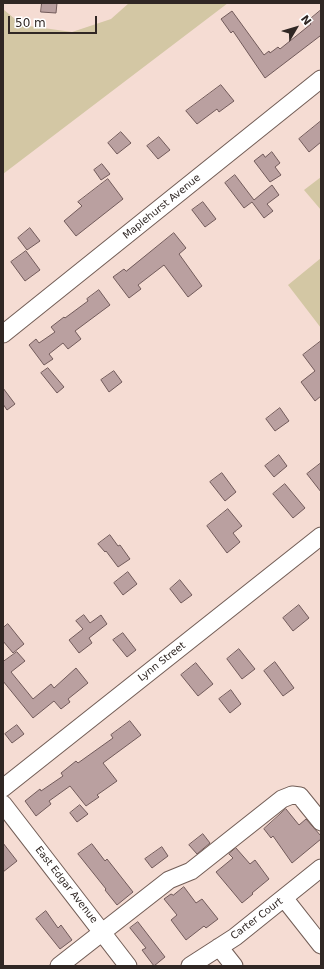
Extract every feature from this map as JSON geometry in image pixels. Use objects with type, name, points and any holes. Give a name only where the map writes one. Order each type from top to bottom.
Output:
[{"type":"street","name":"Maplehurst Avenue","points":[[3,334],[321,79]]},
{"type":"street","name":"Lynn Street","points":[[3,788],[321,536]]},
{"type":"street","points":[[59,966],[169,880],[191,871],[282,799],[292,795],[300,796],[321,822]]},
{"type":"street","name":"East Edgar Avenue","points":[[3,804],[128,966]]},
{"type":"street","name":"Carter Court","points":[[190,966],[235,937],[321,868]]},
{"type":"street","points":[[284,898],[321,945]]},
{"type":"street","points":[[219,947],[234,966]]},
{"type":"shaded area","points":[[129,3],[228,3],[3,174],[3,9],[22,25],[72,32],[111,19]]},
{"type":"shaded area","points":[[321,177],[321,210],[304,190]]},
{"type":"shaded area","points":[[321,258],[321,328],[288,285]]},
{"type":"building","points":[[42,3],[57,3],[56,13],[41,12]]},
{"type":"building","points":[[321,10],[321,37],[320,36],[265,78],[233,31],[231,33],[221,19],[232,11],[264,55],[269,51],[270,53],[278,47],[280,49],[311,24],[308,21]]},
{"type":"building","points":[[221,85],[234,101],[219,112],[217,109],[197,124],[186,111]]},
{"type":"building","points":[[321,121],[321,142],[309,152],[299,139]]},
{"type":"building","points":[[121,132],[131,143],[117,154],[108,143]]},
{"type":"building","points":[[159,137],[170,150],[158,159],[147,146]]},
{"type":"building","points":[[272,152],[280,163],[275,167],[281,175],[270,182],[254,161],[263,154],[265,157]]},
{"type":"building","points":[[102,164],[110,174],[101,180],[94,170]]},
{"type":"building","points":[[235,175],[254,200],[272,185],[279,195],[267,204],[273,211],[264,218],[252,202],[244,208],[225,183]]},
{"type":"building","points":[[108,179],[123,199],[76,236],[64,221],[82,206],[78,202]]},
{"type":"building","points":[[203,202],[216,219],[205,227],[192,210]]},
{"type":"building","points":[[30,228],[40,241],[27,250],[18,238]]},
{"type":"building","points":[[174,233],[186,248],[179,254],[202,286],[188,297],[164,265],[138,285],[141,289],[129,298],[113,277],[124,269],[126,271]]},
{"type":"building","points":[[26,251],[40,270],[25,281],[11,262]]},
{"type":"building","points":[[99,290],[110,305],[75,331],[81,339],[68,349],[63,343],[49,354],[53,359],[44,365],[29,345],[36,339],[39,343],[55,332],[51,327],[88,301],[87,299]]},
{"type":"building","points":[[321,341],[321,396],[315,401],[301,382],[315,371],[303,355]]},
{"type":"building","points":[[48,368],[64,387],[57,393],[41,373]]},
{"type":"building","points":[[114,371],[122,382],[109,392],[101,380]]},
{"type":"building","points":[[3,388],[15,404],[7,410],[3,404]]},
{"type":"building","points":[[280,408],[289,421],[275,431],[266,419]]},
{"type":"building","points":[[279,455],[287,466],[274,477],[265,466]]},
{"type":"building","points":[[321,463],[321,492],[307,474]]},
{"type":"building","points":[[222,473],[236,492],[225,501],[210,482]]},
{"type":"building","points":[[285,484],[305,508],[293,518],[273,494]]},
{"type":"building","points":[[228,509],[242,526],[233,533],[240,542],[227,553],[207,526]]},
{"type":"building","points":[[110,535],[118,546],[120,545],[130,559],[118,567],[106,551],[105,552],[98,544]]},
{"type":"building","points":[[128,572],[137,584],[123,595],[114,583]]},
{"type":"building","points":[[180,580],[192,595],[181,603],[170,589]]},
{"type":"building","points":[[299,605],[309,618],[293,631],[283,618]]},
{"type":"building","points":[[84,615],[90,623],[101,615],[107,624],[89,638],[92,643],[79,653],[69,640],[83,629],[76,621]]},
{"type":"building","points":[[8,624],[24,644],[13,653],[3,641],[3,628]]},
{"type":"building","points":[[123,633],[136,650],[127,657],[113,640]]},
{"type":"building","points":[[239,649],[255,669],[242,679],[227,659]]},
{"type":"building","points":[[17,652],[25,661],[11,672],[33,699],[51,684],[54,688],[76,668],[88,683],[68,699],[70,702],[61,709],[54,701],[33,718],[3,681],[3,662]]},
{"type":"building","points":[[275,662],[294,688],[283,696],[264,671]]},
{"type":"building","points":[[196,663],[213,684],[198,696],[181,675]]},
{"type":"building","points":[[231,690],[241,704],[230,713],[219,699]]},
{"type":"building","points":[[130,721],[141,735],[103,763],[117,781],[97,795],[99,797],[86,806],[70,786],[49,801],[51,804],[36,816],[25,801],[40,789],[41,791],[63,776],[61,773],[76,761],[78,763],[113,738],[111,735]]},
{"type":"building","points":[[17,725],[24,734],[12,743],[5,734]]},
{"type":"building","points":[[80,805],[88,814],[77,822],[70,813]]},
{"type":"building","points":[[286,809],[299,825],[306,819],[321,836],[321,839],[292,863],[273,836],[271,838],[264,829]]},
{"type":"building","points":[[203,834],[210,843],[197,854],[189,845]]},
{"type":"building","points":[[3,843],[17,861],[3,872]]},
{"type":"building","points":[[92,844],[105,861],[107,859],[133,892],[117,905],[78,854]]},
{"type":"building","points":[[162,847],[168,856],[152,868],[145,859]]},
{"type":"building","points":[[236,848],[250,864],[255,860],[269,879],[242,903],[216,872],[233,858],[229,854]]},
{"type":"building","points":[[184,887],[196,903],[202,899],[218,919],[206,928],[204,926],[186,940],[171,920],[177,915],[164,899],[171,894],[173,895]]},
{"type":"building","points":[[46,911],[58,928],[61,925],[72,940],[60,949],[36,919]]},
{"type":"building","points":[[138,922],[165,957],[154,966],[142,950],[146,948],[130,928]]}]
